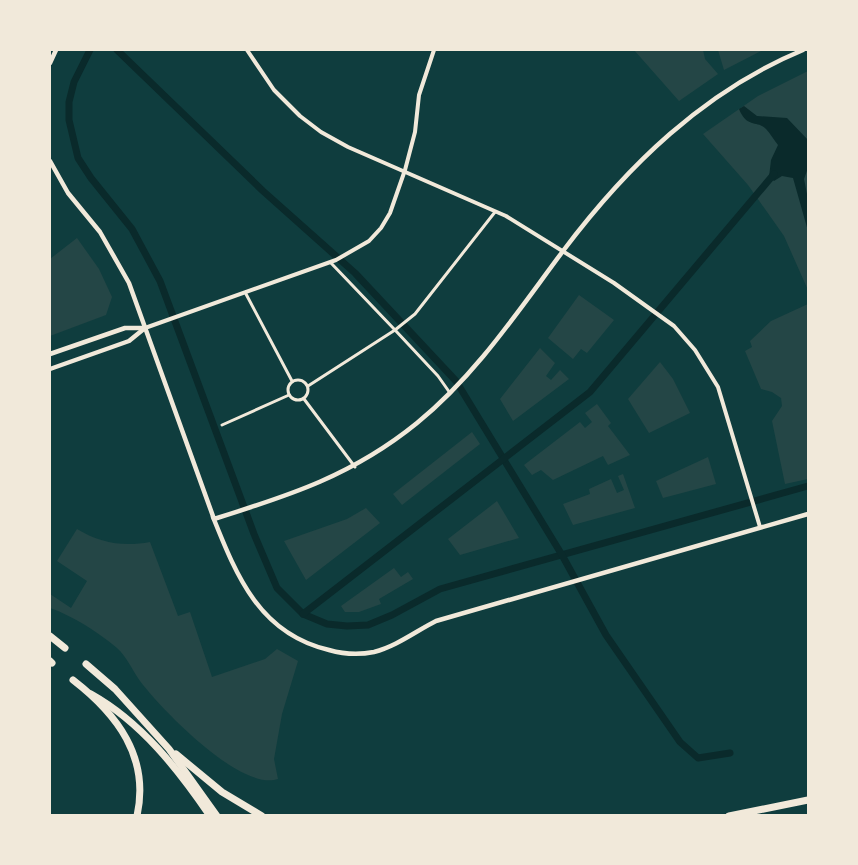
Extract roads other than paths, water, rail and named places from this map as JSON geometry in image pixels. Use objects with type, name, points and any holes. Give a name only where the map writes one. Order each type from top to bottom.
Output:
[{"type":"highway","points":[[50,636],[65,648]]},
{"type":"highway","points":[[86,664],[115,689],[169,749],[217,816]]},
{"type":"highway","points":[[73,680],[112,715],[132,747],[140,781],[137,816]]},
{"type":"highway","points":[[91,694],[118,709],[139,730],[189,784],[210,816]]},
{"type":"highway","points":[[169,749],[222,792],[262,816]]},
{"type":"highway","points":[[731,815],[808,800]]},
{"type":"street","points":[[50,63],[56,50]]},
{"type":"street","points":[[247,50],[260,72],[300,116],[334,140],[496,211],[563,251],[662,316],[695,350],[718,387],[760,527]]},
{"type":"street","points":[[50,369],[129,341],[145,328],[246,294],[346,256],[369,241],[381,228],[405,170],[415,132],[419,95],[434,50]]},
{"type":"street","points":[[214,519],[331,479],[355,467],[400,436],[464,378],[513,320],[563,251],[624,176],[672,131],[738,84],[803,50]]},
{"type":"street","points":[[50,161],[68,194],[100,232],[114,253],[129,282],[214,519],[236,571],[249,594],[267,616],[297,640],[339,653],[375,652],[400,643],[436,621],[808,514]]},
{"type":"street","points":[[308,386],[408,320],[496,211]]},
{"type":"street","points":[[331,262],[452,391]]},
{"type":"street","points":[[246,294],[292,381]]},
{"type":"street","points":[[50,354],[125,328],[145,328]]},
{"type":"street","points":[[301,380],[308,386],[307,396],[304,399],[297,400],[289,394],[288,386],[292,381],[301,380]]},
{"type":"street","points":[[222,425],[289,394]]},
{"type":"street","points":[[304,399],[355,467]]},
{"type":"waterway","points":[[90,50],[74,82],[69,102],[69,120],[78,158],[132,229],[160,281],[254,534],[277,588],[303,614],[327,624],[368,625],[440,589],[808,486]]},
{"type":"waterway","points":[[117,50],[263,191],[355,273],[456,381],[562,555],[606,635],[680,742],[698,758],[730,753]]},
{"type":"waterway","points":[[303,614],[590,392],[774,174]]}]
